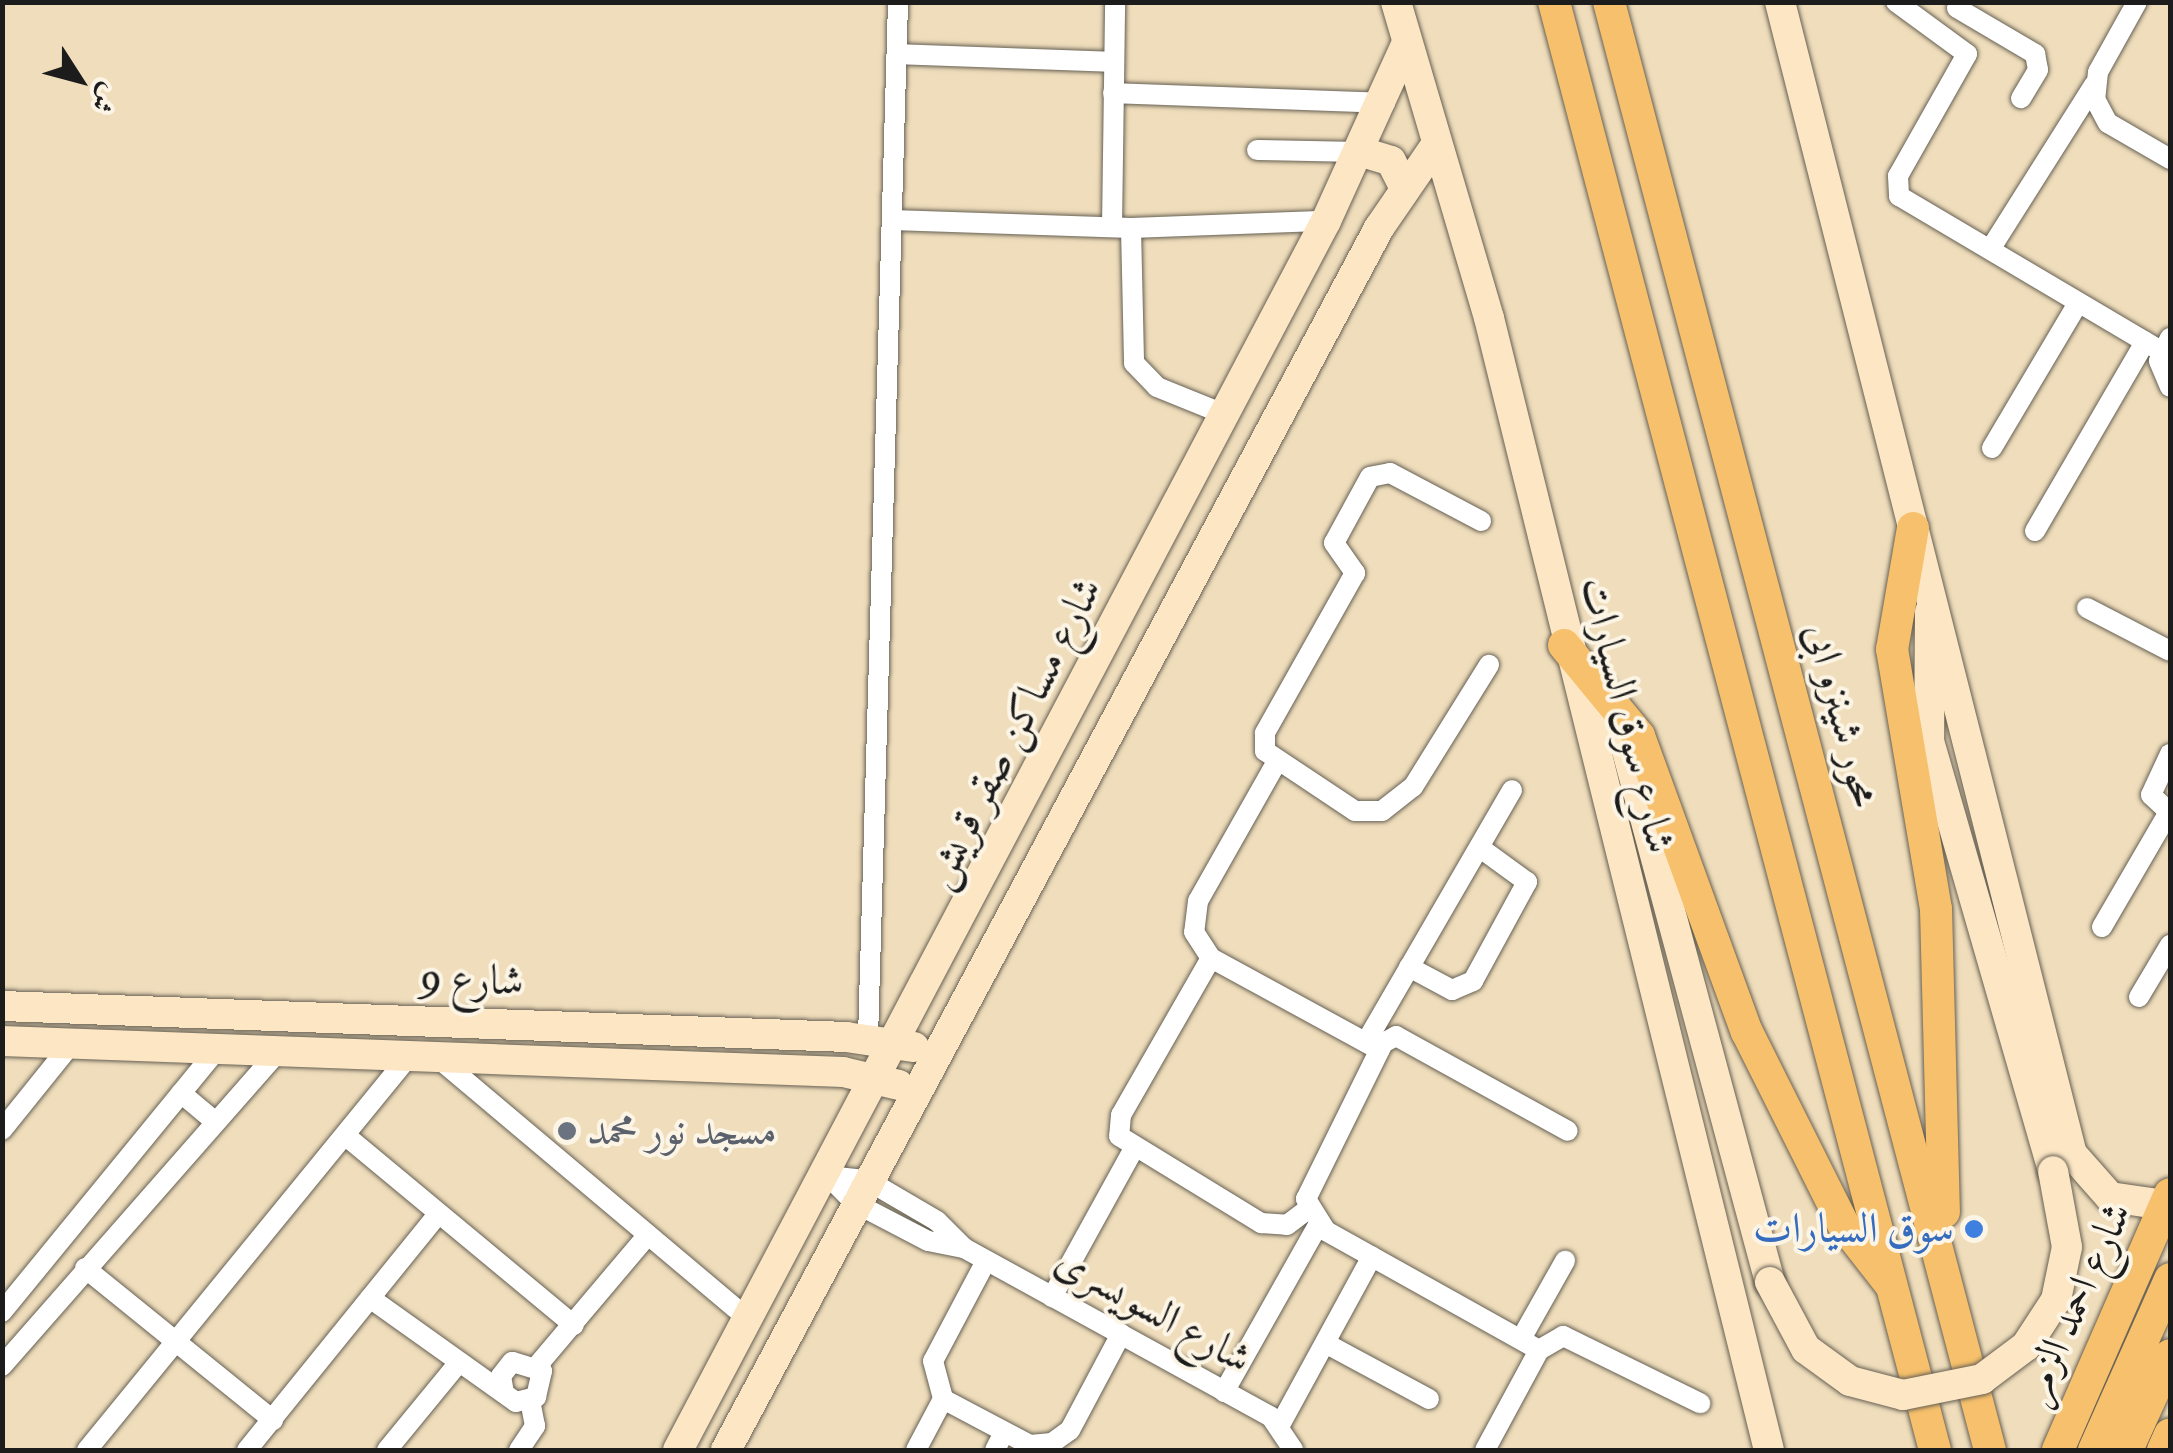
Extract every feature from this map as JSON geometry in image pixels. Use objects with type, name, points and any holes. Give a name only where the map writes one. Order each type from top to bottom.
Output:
[{"type":"main road","points":[[1554,2],[1935,1450]]},
{"type":"main road","name":"محور شينزو ابى","points":[[1609,2],[1945,1266],[1990,1450]]},
{"type":"main road","points":[[1913,528],[1892,649],[1936,910],[1945,1266]]},
{"type":"main road","points":[[1567,657],[1639,736],[1747,1032],[1843,1224],[1894,1290]]},
{"type":"main road","name":"شارع احمد الزمر","points":[[2059,1448],[2168,1200]]},
{"type":"main road","points":[[2094,1450],[2170,1278]]},
{"type":"main road","points":[[2128,1450],[2170,1355]]},
{"type":"main road","points":[[2163,1450],[2170,1434]]},
{"type":"street","points":[[868,1038],[898,2]]},
{"type":"street","points":[[1115,2],[1113,93],[1134,363],[1157,387],[1226,415]]},
{"type":"street","name":"شارع سوق السيارات","points":[[1396,2],[1434,150],[1488,318],[1567,657],[1769,1450]]},
{"type":"street","points":[[1780,2],[2072,1154],[2110,1197],[2168,1200]]},
{"type":"street","points":[[1896,2],[1944,32],[1966,58],[1896,186],[1903,200],[2078,302],[2159,344]]},
{"type":"street","points":[[1991,248],[2094,85],[2137,2]]},
{"type":"street","points":[[1944,32],[1959,6],[2035,54],[2038,70],[2021,98]]},
{"type":"street","name":"شارع مساكن صقر قريش","points":[[678,1450],[900,1043],[1226,415],[1362,152],[1406,45]]},
{"type":"street","points":[[896,54],[1114,62]]},
{"type":"street","points":[[2094,85],[2108,123],[2170,159]]},
{"type":"street","points":[[1113,93],[1384,103]]},
{"type":"street","points":[[1257,150],[1362,152],[1391,161],[1404,186]]},
{"type":"street","name":"شارع مساكن صقر قريش","points":[[726,1450],[861,1191],[1404,186],[1434,150]]},
{"type":"street","points":[[892,220],[1122,228],[1326,221]]},
{"type":"street","points":[[1992,448],[2078,302]]},
{"type":"street","points":[[2159,344],[2160,371],[2170,387]]},
{"type":"street","points":[[2035,530],[2159,344]]},
{"type":"street","points":[[1481,522],[1390,473],[1370,477],[1334,543],[1355,573],[1264,733],[1276,764],[1356,811],[1394,806],[1489,665]]},
{"type":"street","points":[[1567,657],[1605,706],[1626,747],[1770,1282],[1806,1349],[1850,1381],[1902,1395],[1982,1379],[2026,1346],[2056,1300],[2067,1247],[2053,1171],[1929,742],[1923,686],[1932,600]]},
{"type":"street","points":[[2088,608],[2170,652]]},
{"type":"street","points":[[2102,926],[2170,813],[2151,795],[2170,754]]},
{"type":"street","points":[[1276,764],[1198,901],[1194,932],[1211,958],[1373,1046],[1404,1036],[1568,1131]]},
{"type":"street","points":[[1224,1392],[1313,1217],[1308,1189],[1409,967],[1512,790]]},
{"type":"street","points":[[1409,967],[1452,990],[1473,980],[1527,879],[1479,846]]},
{"type":"street","points":[[2139,997],[2170,945]]},
{"type":"street","points":[[1211,958],[1121,1115],[1119,1136],[1132,1152],[1262,1223],[1288,1225],[1313,1217]]},
{"type":"street","name":"شارع 9","points":[[2,1006],[868,1038],[936,1054]]},
{"type":"street","points":[[350,1054],[352,1018]]},
{"type":"street","name":"شارع 9","points":[[2,1041],[880,1078],[916,1091]]},
{"type":"street","points":[[2,1130],[72,1044]]},
{"type":"street","points":[[2,1312],[217,1049]]},
{"type":"street","points":[[2,1366],[212,1120],[278,1052]]},
{"type":"street","points":[[86,1450],[346,1136],[423,1056],[748,1319]]},
{"type":"street","points":[[181,1093],[212,1120]]},
{"type":"street","points":[[346,1136],[574,1325]]},
{"type":"street","points":[[1052,1296],[1132,1152]]},
{"type":"street","name":"شارع السويسرى","points":[[828,1176],[861,1191],[928,1241],[964,1248],[1224,1392],[1280,1425],[1293,1450]]},
{"type":"street","points":[[248,1450],[438,1214]]},
{"type":"street","points":[[1313,1217],[1372,1256],[1530,1345],[1572,1336],[1700,1403]]},
{"type":"street","points":[[538,1366],[645,1238]]},
{"type":"street","points":[[1280,1425],[1372,1256]]},
{"type":"street","points":[[986,1261],[933,1361],[943,1399],[1000,1441],[1030,1445],[1062,1437],[1120,1334]]},
{"type":"street","points":[[1485,1450],[1566,1261]]},
{"type":"street","points":[[85,1268],[273,1420]]},
{"type":"street","points":[[370,1298],[456,1366],[504,1393],[530,1401]]},
{"type":"street","points":[[1325,1342],[1429,1399]]},
{"type":"street","points":[[504,1393],[501,1376],[512,1362],[538,1366]]},
{"type":"street","points":[[388,1450],[456,1366]]},
{"type":"street","points":[[530,1401],[544,1385],[538,1366]]},
{"type":"street","points":[[916,1450],[943,1399]]},
{"type":"street","points":[[519,1450],[534,1426],[530,1401]]},
{"type":"place","name":"مسجد نور محمد","points":[[567,1131]]},
{"type":"place","name":"سوق السيارات","points":[[1974,1229]]}]
